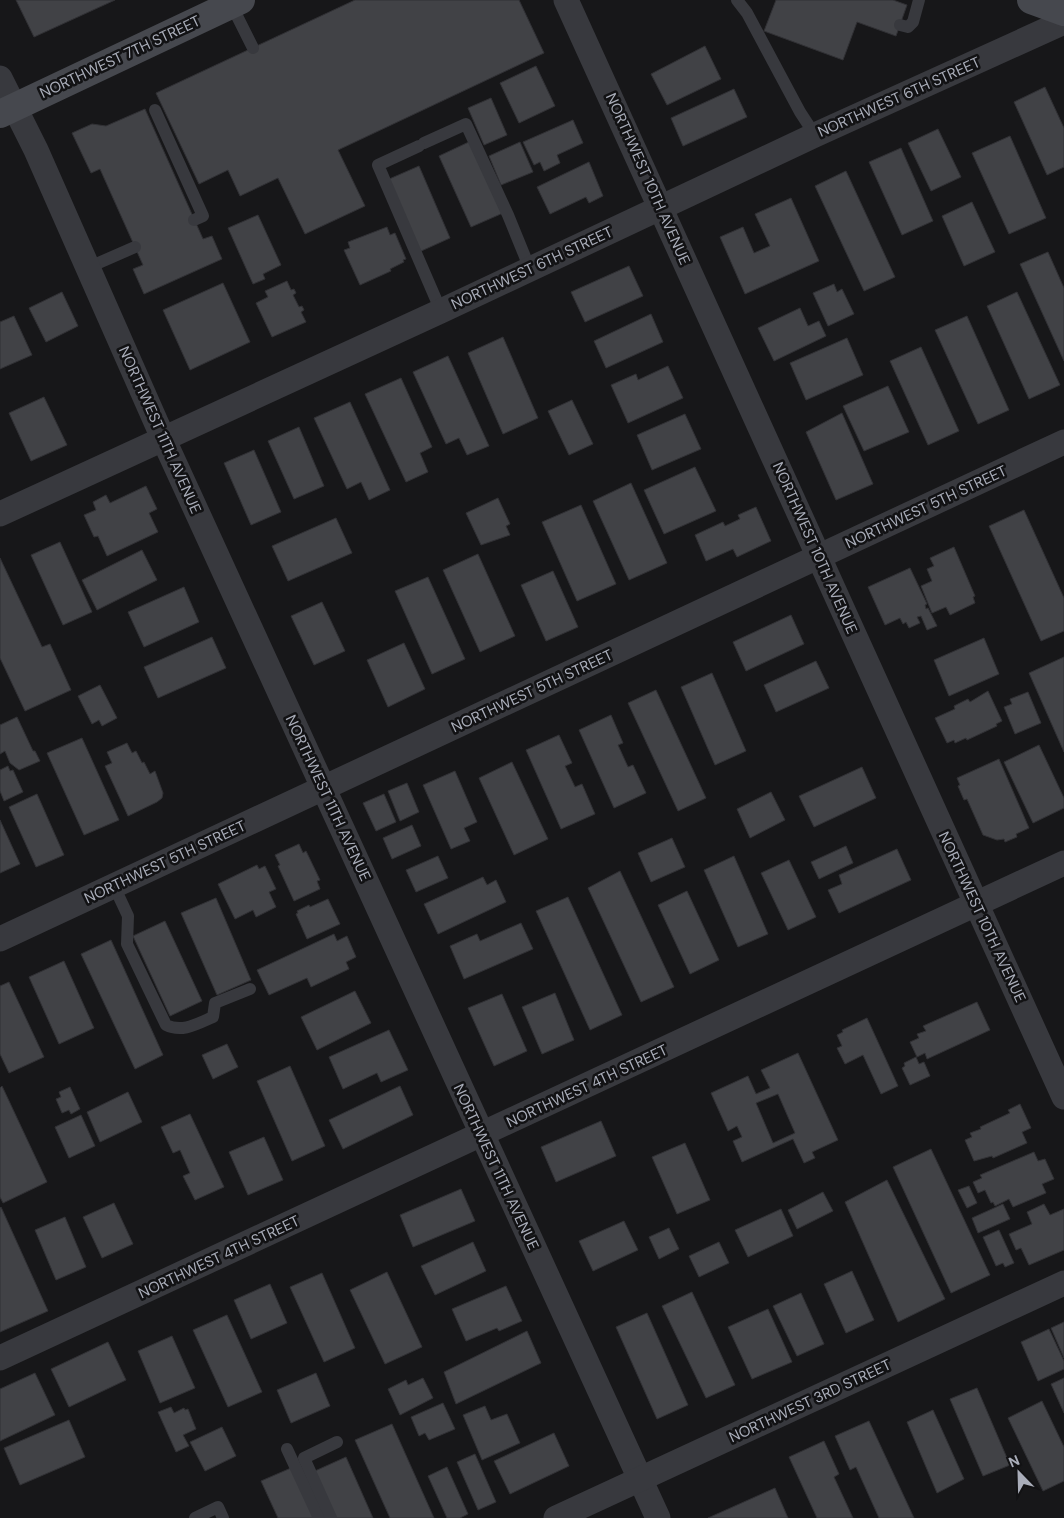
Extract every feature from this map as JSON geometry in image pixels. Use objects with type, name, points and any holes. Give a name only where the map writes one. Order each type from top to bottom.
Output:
[{"type":"main road","points":[[1031,0],[1064,12]]},
{"type":"main road","name":"NORTHWEST 7TH STREET","points":[[7,111],[236,2]]},
{"type":"street","name":"NORTHWEST 10TH AVENUE","points":[[566,0],[1064,1097]]},
{"type":"street","name":"NORTHWEST 6TH STREET","points":[[0,514],[441,311],[815,135],[1064,22]]},
{"type":"street","name":"NORTHWEST 11TH AVENUE","points":[[0,78],[7,111],[34,144],[163,438],[658,1518]]},
{"type":"street","name":"NORTHWEST 5TH STREET","points":[[0,939],[1064,442]]},
{"type":"street","name":"NORTHWEST 4TH STREET","points":[[0,1358],[1064,863]]},
{"type":"street","name":"NORTHWEST 3RD STREET","points":[[556,1518],[1064,1283]]},
{"type":"lane","points":[[737,0],[747,13],[815,135]]},
{"type":"lane","points":[[900,26],[908,27],[913,22],[919,0]]},
{"type":"lane","points":[[236,2],[253,48]]},
{"type":"lane","points":[[155,110],[203,216],[194,220]]},
{"type":"lane","points":[[441,311],[378,165],[421,144],[466,124],[508,215],[530,269]]},
{"type":"lane","points":[[87,268],[135,247]]},
{"type":"lane","points":[[114,886],[128,916],[127,944],[166,1025],[174,1029],[194,1026],[213,1017],[215,1003],[250,989]]},
{"type":"lane","points":[[331,1518],[304,1458],[337,1442]]},
{"type":"lane","points":[[288,1449],[319,1518]]},
{"type":"lane","points":[[195,1518],[220,1513]]},
{"type":"building","points":[[16,0],[115,0],[34,37]]},
{"type":"building","points":[[355,0],[519,0],[544,53],[338,150],[365,206],[305,234],[278,178],[240,196],[228,170],[199,184],[156,93]]},
{"type":"building","points":[[776,0],[893,0],[907,5],[896,36],[857,22],[843,60],[764,31]]},
{"type":"building","points":[[705,46],[721,79],[667,105],[651,74]]},
{"type":"building","points":[[536,66],[555,106],[519,123],[500,83]]},
{"type":"building","points":[[1045,87],[1064,128],[1064,167],[1047,175],[1014,102]]},
{"type":"building","points":[[734,89],[747,117],[683,146],[671,118]]},
{"type":"building","points":[[491,98],[507,135],[484,145],[468,108]]},
{"type":"building","points":[[145,109],[203,239],[212,236],[222,259],[144,294],[133,269],[143,265],[100,169],[91,173],[72,133],[92,124],[106,126]]},
{"type":"building","points":[[573,120],[583,143],[557,155],[560,163],[544,171],[540,162],[534,165],[523,142]]},
{"type":"building","points":[[938,129],[961,177],[931,191],[908,143]]},
{"type":"building","points":[[1010,136],[1046,218],[1009,234],[972,153]]},
{"type":"building","points":[[471,141],[503,213],[471,227],[439,156]]},
{"type":"building","points":[[520,142],[533,172],[501,185],[489,156]]},
{"type":"building","points":[[901,148],[933,221],[902,235],[869,162]]},
{"type":"building","points":[[589,162],[603,196],[589,203],[586,197],[550,214],[537,187]]},
{"type":"building","points":[[419,166],[450,238],[419,252],[387,180]]},
{"type":"building","points":[[846,171],[895,277],[864,291],[815,186]]},
{"type":"building","points":[[791,198],[819,261],[745,294],[720,237],[743,227],[754,253],[770,246],[755,214]]},
{"type":"building","points":[[972,202],[995,252],[964,266],[942,216]]},
{"type":"building","points":[[258,215],[281,265],[263,274],[265,279],[253,284],[228,228]]},
{"type":"building","points":[[387,227],[390,235],[395,233],[406,259],[390,269],[391,271],[360,285],[344,250],[350,248],[348,242]]},
{"type":"building","points":[[1048,252],[1064,288],[1064,361],[1020,264]]},
{"type":"building","points":[[629,266],[643,296],[585,322],[571,292]]},
{"type":"building","points":[[287,281],[291,290],[294,289],[296,293],[293,295],[299,307],[302,306],[304,310],[301,312],[306,322],[272,337],[256,303],[268,297],[265,291]]},
{"type":"building","points":[[223,283],[250,342],[190,370],[163,310]]},
{"type":"building","points":[[834,284],[837,292],[842,289],[854,314],[828,326],[813,293]]},
{"type":"building","points":[[62,292],[78,326],[46,342],[29,308]]},
{"type":"building","points":[[1017,292],[1060,385],[1029,399],[987,306]]},
{"type":"building","points":[[800,308],[808,326],[819,321],[826,336],[774,361],[758,328]]},
{"type":"building","points":[[651,314],[663,342],[606,368],[594,341]]},
{"type":"building","points":[[14,316],[32,355],[0,369],[0,322]]},
{"type":"building","points":[[967,316],[1009,410],[978,424],[935,330]]},
{"type":"building","points":[[503,337],[538,418],[503,434],[468,353]]},
{"type":"building","points":[[847,338],[863,375],[806,400],[790,363]]},
{"type":"building","points":[[921,347],[959,431],[928,445],[890,361]]},
{"type":"building","points":[[448,356],[489,446],[467,455],[459,438],[446,444],[413,372]]},
{"type":"building","points":[[668,366],[683,398],[628,423],[611,385],[636,374],[638,380]]},
{"type":"building","points":[[401,378],[432,447],[420,453],[428,472],[406,482],[365,394]]},
{"type":"building","points":[[888,386],[909,432],[864,451],[843,406]]},
{"type":"building","points":[[44,397],[67,445],[31,461],[9,413]]},
{"type":"building","points":[[572,400],[593,444],[569,455],[548,411]]},
{"type":"building","points":[[350,402],[390,490],[369,500],[361,482],[347,489],[314,418]]},
{"type":"building","points":[[842,413],[873,484],[836,500],[806,432]]},
{"type":"building","points":[[685,414],[701,449],[652,470],[637,435]]},
{"type":"building","points":[[299,427],[324,486],[294,499],[268,441]]},
{"type":"building","points":[[254,450],[281,512],[251,525],[224,463]]},
{"type":"building","points":[[695,467],[716,511],[664,534],[644,490]]},
{"type":"building","points":[[631,483],[667,563],[629,580],[593,501]]},
{"type":"building","points":[[146,486],[157,509],[149,513],[158,532],[107,556],[98,536],[94,537],[84,515],[96,510],[93,502],[106,495],[110,503]]},
{"type":"building","points":[[498,498],[510,524],[506,526],[510,535],[481,545],[466,513]]},
{"type":"building","points":[[581,505],[616,584],[577,601],[542,522]]},
{"type":"building","points":[[756,507],[771,541],[737,557],[733,549],[706,561],[695,535],[723,522],[725,526],[740,519],[738,515]]},
{"type":"building","points":[[1024,510],[1064,598],[1064,631],[1041,641],[989,526]]},
{"type":"building","points":[[336,518],[352,553],[288,581],[272,546]]},
{"type":"building","points":[[60,542],[92,612],[63,625],[31,555]]},
{"type":"building","points":[[954,547],[975,596],[973,597],[975,603],[950,615],[946,607],[932,613],[921,586],[932,581],[927,569],[934,566],[930,558]]},
{"type":"building","points":[[142,550],[157,580],[97,610],[82,580]]},
{"type":"building","points":[[478,554],[515,636],[480,652],[443,570]]},
{"type":"building","points":[[0,558],[42,647],[50,644],[71,690],[25,711],[0,658]]},
{"type":"building","points":[[910,568],[927,604],[925,605],[926,609],[928,608],[937,626],[927,630],[921,616],[917,617],[920,623],[909,628],[906,622],[903,624],[900,618],[885,625],[868,587]]},
{"type":"building","points":[[553,571],[578,627],[546,641],[521,585]]},
{"type":"building","points":[[428,577],[465,659],[432,674],[395,591]]},
{"type":"building","points":[[184,587],[199,622],[144,647],[128,612]]},
{"type":"building","points":[[322,602],[345,651],[314,665],[291,616]]},
{"type":"building","points":[[791,615],[804,644],[746,671],[733,642]]},
{"type":"building","points":[[212,637],[226,668],[158,698],[144,667]]},
{"type":"building","points":[[984,638],[999,674],[949,696],[934,660]]},
{"type":"building","points":[[404,643],[425,689],[388,707],[367,660]]},
{"type":"building","points":[[1064,657],[1064,752],[1029,673]]},
{"type":"building","points":[[816,661],[829,688],[776,712],[764,685]]},
{"type":"building","points":[[712,673],[746,751],[715,765],[681,687]]},
{"type":"building","points":[[100,685],[117,718],[102,726],[99,720],[92,724],[78,696]]},
{"type":"building","points":[[656,690],[706,798],[678,811],[628,703]]},
{"type":"building","points":[[988,691],[1002,721],[996,724],[997,726],[967,740],[966,738],[955,743],[954,740],[947,743],[935,718],[955,709],[954,706],[968,699],[970,702]]},
{"type":"building","points":[[1028,692],[1041,723],[1015,734],[1004,707],[1012,704],[1010,699]]},
{"type":"building","points":[[611,715],[623,743],[618,745],[628,767],[633,765],[646,793],[614,808],[579,730]]},
{"type":"building","points":[[17,717],[33,751],[35,751],[40,761],[19,770],[10,763],[5,751],[0,754],[0,725]]},
{"type":"building","points":[[559,735],[572,763],[565,766],[575,787],[582,784],[595,814],[561,829],[526,750]]},
{"type":"building","points":[[82,738],[119,820],[84,835],[47,753]]},
{"type":"building","points":[[127,743],[132,753],[136,751],[150,774],[155,771],[163,793],[162,798],[157,802],[128,816],[105,766],[112,763],[107,752]]},
{"type":"building","points":[[1039,745],[1064,798],[1064,808],[1033,823],[1004,762]]},
{"type":"building","points":[[999,759],[1029,828],[1016,834],[1017,837],[1005,842],[1004,839],[997,840],[983,835],[967,799],[964,800],[957,778]]},
{"type":"building","points":[[512,762],[548,839],[514,855],[479,778]]},
{"type":"building","points":[[8,766],[10,771],[13,770],[23,792],[4,801],[0,791],[0,770]]},
{"type":"building","points":[[862,767],[876,798],[814,827],[799,796]]},
{"type":"building","points":[[455,771],[477,822],[464,828],[470,841],[451,849],[423,785]]},
{"type":"building","points":[[407,783],[419,812],[400,821],[388,791]]},
{"type":"building","points":[[771,792],[785,820],[750,838],[737,809]]},
{"type":"building","points":[[37,794],[64,855],[36,867],[9,807]]},
{"type":"building","points":[[384,794],[396,822],[376,831],[363,803]]},
{"type":"building","points":[[0,820],[20,864],[0,873]]},
{"type":"building","points":[[412,825],[421,846],[392,859],[383,838]]},
{"type":"building","points":[[672,838],[685,867],[651,882],[638,853]]},
{"type":"building","points":[[299,844],[303,853],[306,851],[320,880],[317,881],[320,889],[294,901],[275,855]]},
{"type":"building","points":[[846,846],[853,863],[819,879],[811,862]]},
{"type":"building","points":[[897,849],[911,880],[839,913],[828,890],[842,884],[839,875]]},
{"type":"building","points":[[438,856],[448,878],[416,892],[406,870]]},
{"type":"building","points":[[734,856],[768,934],[738,947],[704,870]]},
{"type":"building","points":[[789,860],[816,917],[788,930],[761,873]]},
{"type":"building","points":[[257,865],[259,869],[265,866],[276,889],[269,892],[276,907],[256,917],[253,910],[235,919],[218,884]]},
{"type":"building","points":[[620,871],[674,987],[641,1002],[588,888]]},
{"type":"building","points":[[483,877],[487,885],[496,880],[506,902],[438,934],[424,904]]},
{"type":"building","points":[[687,891],[719,960],[690,974],[658,905]]},
{"type":"building","points":[[568,897],[622,1015],[590,1030],[536,911]]},
{"type":"building","points":[[216,898],[251,980],[217,995],[181,913]]},
{"type":"building","points":[[328,899],[340,924],[307,939],[296,914],[298,913],[297,911]]},
{"type":"building","points":[[165,921],[202,1001],[170,1016],[133,936]]},
{"type":"building","points":[[521,923],[533,949],[464,979],[450,946],[477,934],[480,941]]},
{"type":"building","points":[[334,934],[337,941],[347,936],[356,957],[346,962],[349,969],[311,987],[307,978],[269,995],[257,970]]},
{"type":"building","points":[[111,940],[163,1055],[135,1069],[81,954]]},
{"type":"building","points":[[64,961],[94,1028],[59,1044],[29,977]]},
{"type":"building","points":[[9,982],[44,1057],[9,1073],[0,1054],[0,986]]},
{"type":"building","points":[[355,991],[371,1023],[317,1050],[301,1017]]},
{"type":"building","points":[[555,993],[574,1040],[542,1054],[522,1007]]},
{"type":"building","points":[[502,994],[527,1051],[494,1066],[468,1008]]},
{"type":"building","points":[[977,1002],[990,1030],[927,1059],[925,1053],[917,1057],[910,1042],[919,1038],[917,1034],[926,1031],[923,1026]]},
{"type":"building","points":[[867,1018],[898,1086],[881,1094],[863,1055],[845,1064],[837,1048],[842,1046],[837,1035],[843,1032],[842,1030]]},
{"type":"building","points":[[389,1030],[408,1070],[381,1082],[377,1073],[343,1089],[329,1057]]},
{"type":"building","points":[[227,1044],[238,1067],[213,1079],[202,1055]]},
{"type":"building","points":[[798,1053],[838,1140],[812,1152],[815,1158],[804,1163],[793,1139],[742,1162],[733,1141],[742,1137],[737,1126],[728,1131],[711,1093],[748,1076],[756,1094],[770,1088],[761,1070]],"holes":[[[778,1094],[795,1133],[773,1143],[756,1103]]]},
{"type":"building","points":[[916,1057],[919,1064],[924,1062],[930,1076],[910,1085],[902,1068],[905,1066],[904,1063]]},
{"type":"building","points":[[290,1066],[325,1146],[292,1161],[257,1081]]},
{"type":"building","points":[[2,1086],[47,1182],[3,1203],[0,1197],[0,1088]]},
{"type":"building","points":[[400,1086],[413,1115],[343,1149],[329,1120]]},
{"type":"building","points":[[70,1087],[80,1109],[71,1114],[69,1110],[62,1113],[56,1099],[61,1097],[59,1092]]},
{"type":"building","points":[[128,1092],[142,1122],[100,1142],[87,1112]]},
{"type":"building","points":[[1020,1104],[1031,1128],[1022,1132],[1027,1143],[993,1158],[992,1156],[974,1161],[965,1140],[972,1137],[970,1133],[1010,1113],[1008,1110]]},
{"type":"building","points":[[190,1114],[224,1187],[195,1200],[183,1176],[190,1173],[180,1150],[173,1153],[161,1127]]},
{"type":"building","points":[[81,1115],[95,1146],[69,1158],[55,1127]]},
{"type":"building","points":[[601,1121],[616,1156],[556,1182],[541,1147]]},
{"type":"building","points":[[264,1137],[283,1180],[248,1195],[229,1152]]},
{"type":"building","points":[[685,1143],[710,1200],[677,1214],[652,1157]]},
{"type":"building","points":[[931,1149],[990,1275],[951,1293],[893,1167]]},
{"type":"building","points":[[1034,1152],[1038,1161],[1045,1159],[1054,1179],[1042,1184],[1046,1193],[1013,1207],[1009,1199],[995,1206],[993,1202],[991,1203],[985,1190],[978,1193],[973,1182],[982,1178],[980,1175]]},
{"type":"building","points":[[887,1180],[945,1299],[898,1322],[845,1202]]},
{"type":"building","points":[[969,1186],[977,1203],[967,1208],[958,1190]]},
{"type":"building","points":[[461,1189],[475,1221],[413,1247],[400,1215]]},
{"type":"building","points":[[823,1192],[833,1211],[797,1229],[788,1210]]},
{"type":"building","points":[[114,1203],[133,1244],[102,1258],[83,1217]]},
{"type":"building","points":[[1003,1204],[1010,1219],[978,1233],[972,1218]]},
{"type":"building","points":[[1044,1204],[1050,1215],[1064,1209],[1064,1250],[1029,1265],[1021,1248],[1016,1250],[1009,1234],[1032,1224],[1027,1212]]},
{"type":"building","points":[[0,1208],[48,1311],[0,1332]]},
{"type":"building","points":[[781,1209],[793,1236],[748,1257],[735,1230]]},
{"type":"building","points":[[65,1217],[86,1267],[56,1280],[35,1230]]},
{"type":"building","points":[[624,1221],[638,1250],[593,1271],[579,1241]]},
{"type":"building","points":[[669,1228],[679,1249],[659,1259],[649,1237]]},
{"type":"building","points":[[999,1230],[1014,1263],[1005,1267],[1003,1263],[996,1266],[983,1237]]},
{"type":"building","points":[[473,1242],[486,1271],[435,1295],[421,1266]]},
{"type":"building","points":[[719,1242],[729,1263],[699,1277],[689,1256]]},
{"type":"building","points":[[852,1271],[874,1320],[846,1333],[824,1284]]},
{"type":"building","points":[[387,1272],[422,1347],[385,1364],[350,1290]]},
{"type":"building","points":[[322,1273],[355,1348],[324,1362],[290,1287]]},
{"type":"building","points":[[270,1284],[287,1323],[251,1339],[234,1300]]},
{"type":"building","points":[[506,1286],[522,1321],[499,1331],[497,1328],[466,1341],[452,1309]]},
{"type":"building","points":[[692,1292],[735,1385],[706,1398],[662,1306]]},
{"type":"building","points":[[801,1293],[824,1344],[797,1356],[773,1306]]},
{"type":"building","points":[[768,1309],[792,1362],[752,1379],[728,1327]]},
{"type":"building","points":[[647,1313],[688,1405],[657,1419],[616,1327]]},
{"type":"building","points":[[227,1315],[262,1392],[228,1407],[193,1330]]},
{"type":"building","points":[[1064,1322],[1064,1358],[1051,1328]]},
{"type":"building","points":[[1049,1329],[1064,1361],[1064,1369],[1038,1381],[1021,1342]]},
{"type":"building","points":[[527,1331],[541,1363],[456,1404],[444,1372]]},
{"type":"building","points":[[172,1336],[195,1388],[160,1403],[138,1351]]},
{"type":"building","points":[[108,1342],[126,1380],[69,1407],[51,1369]]},
{"type":"building","points":[[35,1373],[55,1415],[0,1441],[0,1389]]},
{"type":"building","points":[[316,1373],[330,1406],[291,1423],[277,1390]]},
{"type":"building","points":[[423,1378],[433,1398],[400,1415],[388,1389],[406,1380],[408,1385]]},
{"type":"building","points":[[1064,1378],[1064,1413],[1051,1384]]},
{"type":"building","points":[[977,1388],[1010,1465],[983,1476],[950,1399]]},
{"type":"building","points":[[1042,1401],[1064,1447],[1064,1481],[1043,1491],[1008,1418]]},
{"type":"building","points":[[443,1403],[455,1429],[429,1440],[425,1433],[419,1436],[411,1417]]},
{"type":"building","points":[[485,1406],[491,1420],[507,1414],[520,1443],[482,1460],[463,1415]]},
{"type":"building","points":[[171,1407],[174,1413],[184,1408],[185,1410],[188,1409],[196,1429],[183,1435],[189,1446],[176,1452],[158,1412]]},
{"type":"building","points":[[933,1410],[964,1479],[937,1493],[907,1422]]},
{"type":"building","points":[[69,1420],[85,1457],[20,1485],[4,1448]]},
{"type":"building","points":[[869,1421],[914,1518],[879,1518],[856,1467],[850,1470],[835,1436]]},
{"type":"building","points":[[392,1424],[434,1518],[390,1518],[355,1440]]},
{"type":"building","points":[[222,1427],[236,1456],[205,1471],[190,1442]]},
{"type":"building","points":[[554,1433],[569,1466],[510,1494],[494,1461]]},
{"type":"building","points":[[824,1441],[839,1474],[834,1477],[853,1518],[817,1518],[789,1457]]},
{"type":"building","points":[[475,1454],[496,1502],[478,1510],[457,1462]]},
{"type":"building","points":[[346,1457],[373,1518],[336,1518],[315,1471]]},
{"type":"building","points":[[447,1467],[468,1514],[460,1518],[447,1518],[428,1476]]},
{"type":"building","points":[[291,1468],[314,1518],[278,1518],[261,1481]]},
{"type":"building","points":[[775,1488],[788,1518],[708,1518]]}]
